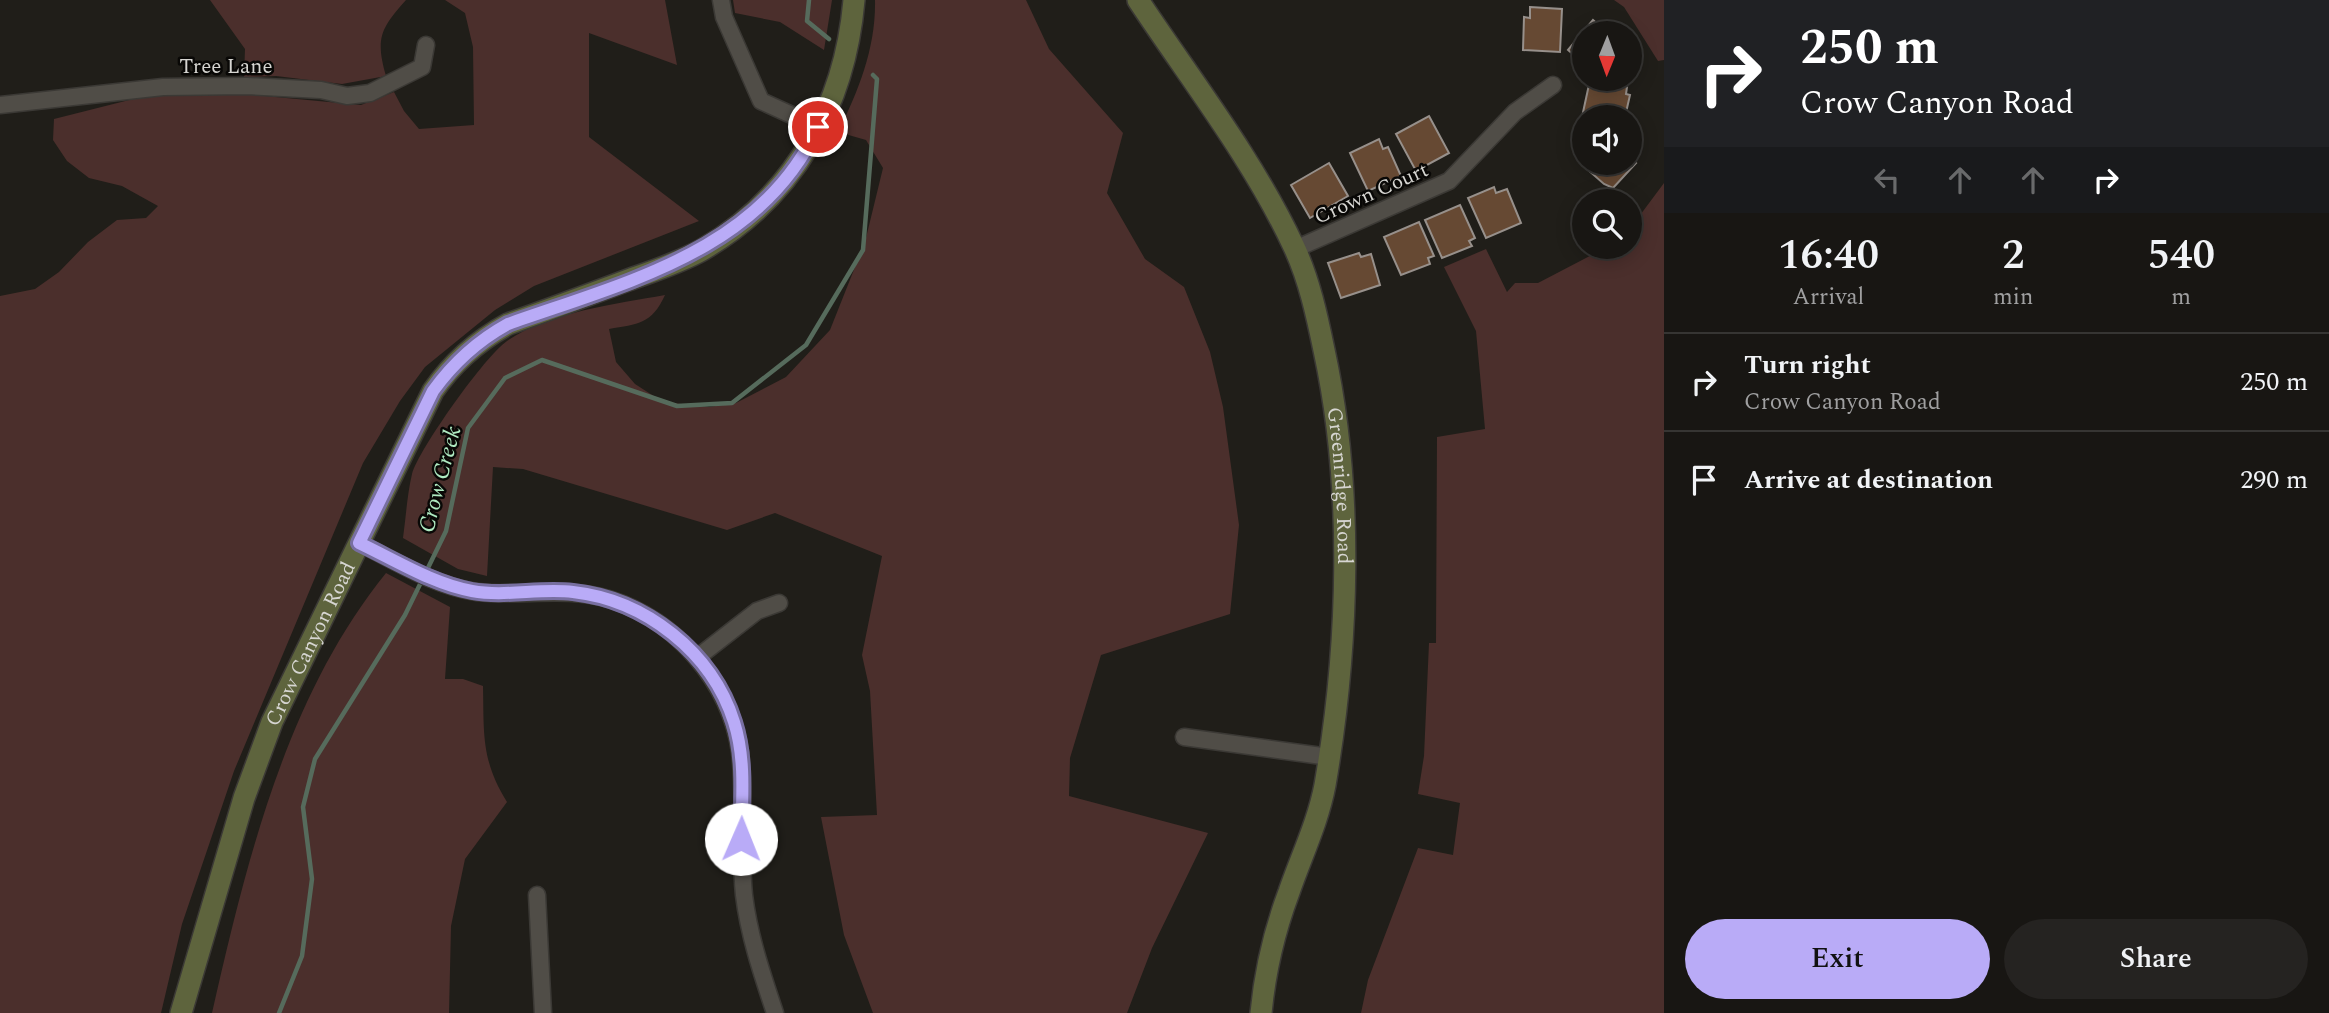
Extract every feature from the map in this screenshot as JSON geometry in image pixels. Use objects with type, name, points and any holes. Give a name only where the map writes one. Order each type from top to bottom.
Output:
[{"type":"main road","name":"Crow Canyon Road","points":[[181,1013],[244,797],[272,722],[433,391],[449,369],[484,337],[508,324],[701,250],[764,206],[794,170],[834,94],[850,42],[854,0]]},
{"type":"main road","name":"Greenridge Road","points":[[1138,0],[1252,173],[1295,249],[1318,320],[1342,470],[1346,548],[1329,757],[1316,817],[1270,948],[1261,1013]]},
{"type":"street","points":[[721,0],[724,17],[761,101],[818,127]]},
{"type":"street","name":"Tree Lane","points":[[0,105],[163,87],[247,86],[321,90],[346,96],[370,93],[422,67],[426,45]]},
{"type":"street","name":"Crown Court","points":[[1295,249],[1449,181],[1515,112],[1553,85]]},
{"type":"street","points":[[359,543],[434,579],[474,592],[572,592],[611,600],[653,620],[698,657],[718,688],[734,722],[742,779],[741,856],[745,898],[754,950],[775,1013]]},
{"type":"street","points":[[698,657],[757,611],[779,603]]},
{"type":"street","points":[[1184,737],[1329,757]]},
{"type":"street","points":[[537,895],[544,1013]]},
{"type":"shaded area","points":[[210,0],[406,0],[382,34],[381,52],[386,76],[342,84],[276,76],[244,77],[245,49]]},
{"type":"shaded area","points":[[445,0],[665,0],[677,65],[589,33],[589,137],[699,221],[534,286],[495,310],[425,367],[400,401],[363,463],[234,771],[182,924],[161,1013],[0,1013],[0,296],[35,289],[59,272],[88,242],[117,220],[146,218],[158,206],[122,186],[89,178],[67,161],[53,140],[54,119],[153,94],[190,89],[361,105],[394,92],[404,111],[419,129],[474,125],[473,47],[465,13]]},
{"type":"shaded area","points":[[733,0],[832,0],[824,50],[780,22],[735,13]]},
{"type":"shaded area","points":[[875,0],[1026,0],[1049,49],[1123,133],[1107,193],[1145,259],[1184,287],[1210,352],[1223,407],[1239,525],[1230,614],[1101,655],[1070,758],[1069,796],[1208,833],[1152,948],[1127,1013],[873,1013],[844,935],[821,817],[877,815],[870,691],[862,655],[882,556],[775,513],[727,530],[523,469],[493,467],[487,576],[458,569],[403,538],[412,474],[417,462],[454,404],[484,365],[507,341],[524,331],[583,310],[665,295],[655,312],[643,321],[609,329],[616,362],[635,384],[663,402],[709,407],[736,403],[786,377],[830,330],[865,242],[883,168],[866,140],[838,132],[865,68],[873,35]]},
{"type":"shaded area","points":[[1614,0],[1664,0],[1664,60],[1658,61],[1642,36],[1642,21],[1633,21],[1624,7]]},
{"type":"shaded area","points":[[1664,183],[1664,1013],[1361,1013],[1368,980],[1418,848],[1453,855],[1460,803],[1418,794],[1424,756],[1429,643],[1436,643],[1437,437],[1485,429],[1476,331],[1444,267],[1486,249],[1507,292],[1515,283],[1538,283],[1584,259],[1642,259],[1642,213]]},
{"type":"shaded area","points":[[386,573],[450,607],[445,679],[463,679],[483,686],[484,733],[488,759],[507,802],[465,859],[451,926],[449,1013],[212,1013],[256,839],[296,726],[351,621]]},
{"type":"building","points":[[1530,7],[1562,9],[1560,52],[1523,50],[1524,17],[1530,18]]},
{"type":"building","points":[[1588,91],[1626,91],[1626,94],[1630,95],[1628,105],[1585,105]]},
{"type":"building","points":[[1429,116],[1449,153],[1416,171],[1396,134]]},
{"type":"building","points":[[1379,139],[1383,149],[1388,147],[1401,176],[1368,191],[1350,153]]},
{"type":"building","points":[[1329,163],[1348,196],[1310,218],[1291,185]]},
{"type":"building","points":[[1594,175],[1625,175],[1613,188]]},
{"type":"building","points":[[1494,187],[1496,193],[1507,189],[1521,223],[1486,238],[1468,198]]},
{"type":"building","points":[[1460,205],[1475,238],[1469,241],[1472,246],[1442,258],[1425,220]]},
{"type":"building","points":[[1419,222],[1434,256],[1428,258],[1430,264],[1401,275],[1384,237]]},
{"type":"building","points":[[1359,253],[1361,257],[1371,254],[1380,285],[1341,298],[1328,263]]},
{"type":"waterway","name":"Crow Creek","points":[[809,0],[807,21],[829,39]]},
{"type":"waterway","name":"Crow Creek","points":[[279,1013],[302,956],[312,879],[303,807],[315,759],[405,615],[446,531],[468,428],[505,378],[542,360],[677,406],[732,403],[806,345],[863,250],[877,79],[873,75]]},
{"type":"route","points":[[741,839],[742,779],[734,722],[718,688],[698,657],[672,634],[625,605],[596,596],[549,591],[474,592],[454,587],[359,543],[433,391],[449,369],[484,337],[508,324],[673,264],[733,230],[764,206],[794,170],[818,127]]}]
